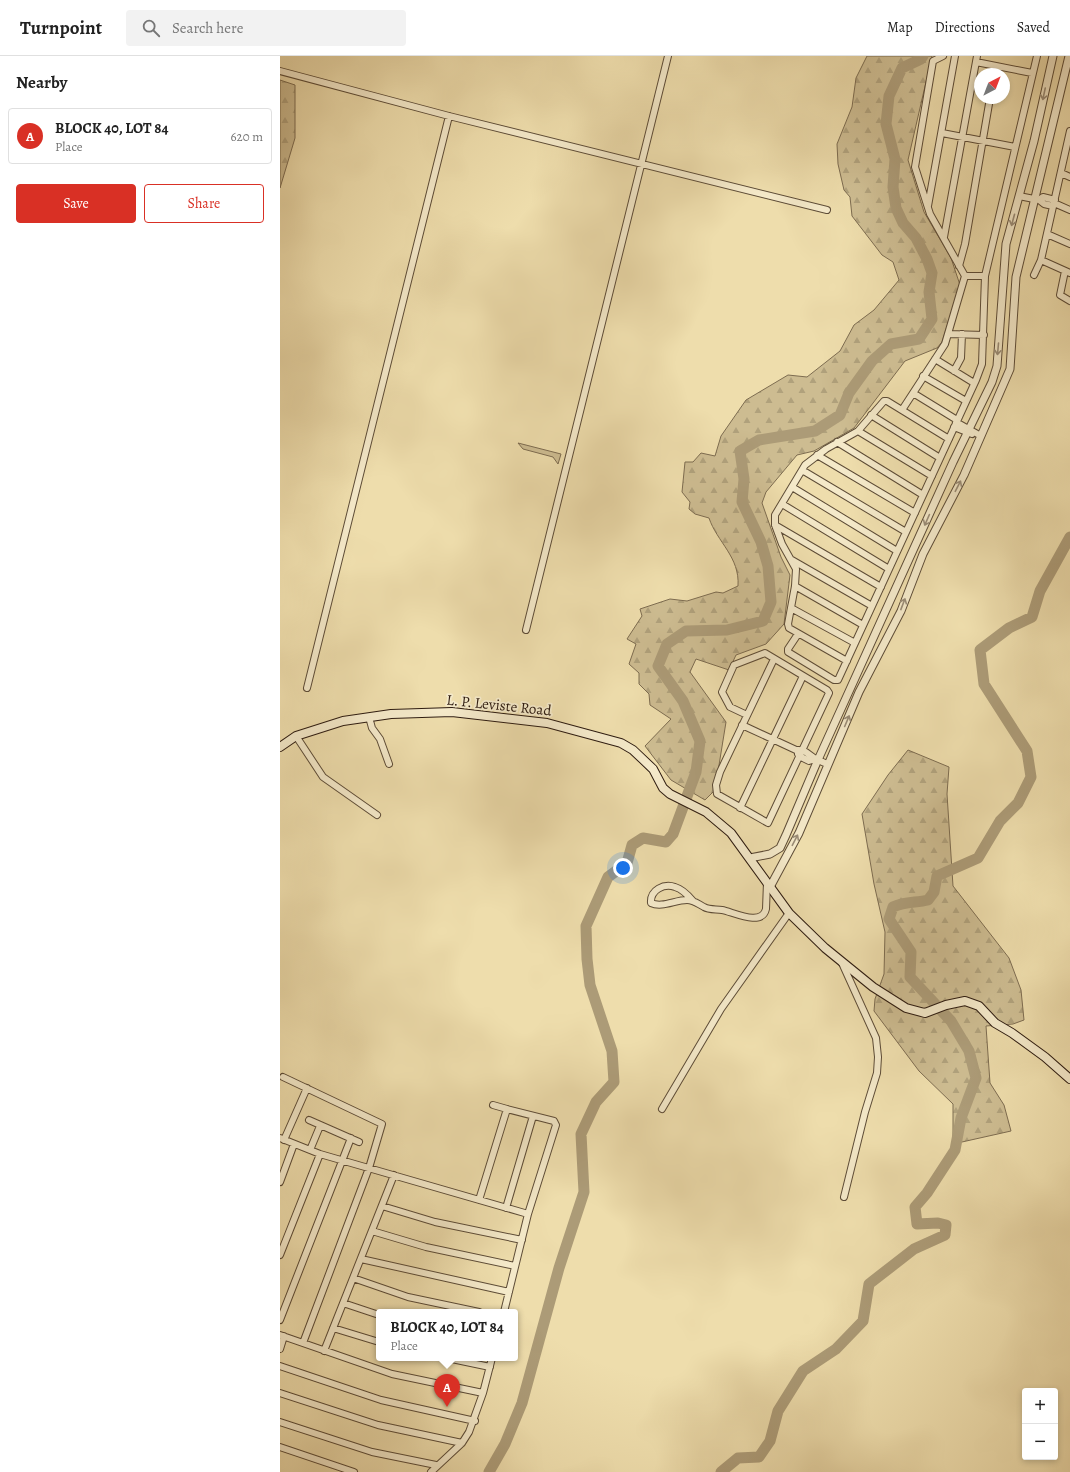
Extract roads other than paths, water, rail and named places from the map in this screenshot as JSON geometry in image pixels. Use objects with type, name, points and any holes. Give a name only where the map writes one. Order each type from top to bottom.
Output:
[{"type":"main road","name":"L. P. Leviste Road","points":[[280,747],[296,736],[343,721],[369,717],[452,712],[547,724],[611,738],[633,750],[640,756],[653,769],[664,788],[670,794],[694,805],[722,824],[731,833],[750,858],[789,913],[841,961],[873,986],[906,1008],[925,1013],[946,1004],[965,1000],[979,1006],[995,1023],[1034,1049],[1070,1079]]},
{"type":"street","points":[[526,630],[668,56]]},
{"type":"street","points":[[902,410],[945,344],[965,276],[928,206],[915,167],[933,61],[943,56]]},
{"type":"street","points":[[928,206],[956,56]]},
{"type":"street","points":[[798,634],[788,649],[788,652],[834,680],[839,679],[982,364],[986,276],[1036,56]]},
{"type":"street","points":[[750,858],[770,854],[780,848],[817,760],[968,430],[992,382],[997,366],[1006,244],[1053,56]]},
{"type":"street","points":[[693,901],[682,890],[669,886],[661,887],[654,891],[650,900],[652,904],[687,900],[693,901],[708,908],[752,918],[759,917],[765,912],[768,884],[788,853],[860,692],[901,611],[923,554],[964,475],[1010,369],[1016,277],[1036,199],[1069,56]]},
{"type":"street","points":[[944,238],[976,59],[995,66],[1032,73]]},
{"type":"street","points":[[280,71],[449,116],[827,210]]},
{"type":"street","points":[[959,266],[989,104]]},
{"type":"street","points":[[307,688],[449,116]]},
{"type":"street","points":[[1034,275],[1041,260],[1070,132]]},
{"type":"street","points":[[942,133],[1015,147]]},
{"type":"street","points":[[1061,172],[1070,177]]},
{"type":"street","points":[[1019,196],[1036,199],[1043,197],[1070,210]]},
{"type":"street","points":[[1047,234],[1070,244]]},
{"type":"street","points":[[1041,260],[1068,272],[1060,295],[1070,301]]},
{"type":"street","points":[[965,276],[986,276]]},
{"type":"street","points":[[948,334],[984,335]]},
{"type":"street","points":[[954,371],[961,358],[962,334]]},
{"type":"street","points":[[935,359],[974,383]]},
{"type":"street","points":[[923,376],[966,401]]},
{"type":"street","points":[[913,393],[956,423],[981,436]]},
{"type":"street","points":[[847,661],[798,634],[788,626],[795,586],[796,570],[782,544],[776,525],[775,515],[805,465],[837,442],[858,431],[871,414],[882,402],[886,400],[949,439]]},
{"type":"street","points":[[871,414],[940,458]]},
{"type":"street","points":[[858,431],[932,476]]},
{"type":"street","points":[[837,442],[923,495]]},
{"type":"street","points":[[817,455],[915,513]]},
{"type":"street","points":[[802,470],[906,532]]},
{"type":"street","points":[[792,487],[898,551]]},
{"type":"street","points":[[782,504],[889,569]]},
{"type":"street","points":[[776,525],[881,587]]},
{"type":"street","points":[[790,560],[872,606]]},
{"type":"street","points":[[795,586],[863,625]]},
{"type":"street","points":[[791,608],[855,643]]},
{"type":"street","points":[[747,715],[730,707],[722,692],[734,665],[765,653],[827,690],[829,693],[799,752],[769,822],[765,822],[717,794],[716,785],[720,772],[774,659]]},
{"type":"street","points":[[740,808],[803,676]]},
{"type":"street","points":[[369,717],[390,764]]},
{"type":"street","points":[[742,725],[799,752],[810,753],[817,760],[828,764]]},
{"type":"street","points":[[296,736],[323,776],[377,815]]},
{"type":"street","points":[[780,848],[788,853]]},
{"type":"street","points":[[662,1109],[722,1009],[789,913]]},
{"type":"street","points":[[841,961],[876,1038],[878,1057],[877,1073],[844,1197]]},
{"type":"street","points":[[283,1077],[381,1123],[369,1168],[303,1343]]},
{"type":"street","points":[[307,1088],[282,1139],[320,1154],[528,1214]]},
{"type":"street","points":[[493,1105],[554,1121],[556,1125],[528,1214],[505,1309]]},
{"type":"street","points":[[479,1200],[507,1109]]},
{"type":"street","points":[[506,1208],[533,1116]]},
{"type":"street","points":[[310,1120],[320,1126],[359,1142]]},
{"type":"street","points":[[310,1150],[320,1126]]},
{"type":"street","points":[[280,1320],[351,1138]]},
{"type":"street","points":[[280,1182],[294,1144]]},
{"type":"street","points":[[280,1255],[320,1154]]},
{"type":"street","points":[[324,1351],[394,1175]]},
{"type":"street","points":[[382,1206],[435,1222],[522,1240]]},
{"type":"street","points":[[372,1231],[426,1247],[515,1266]]},
{"type":"street","points":[[361,1259],[509,1292]]},
{"type":"street","points":[[353,1278],[408,1297],[465,1309]]},
{"type":"street","points":[[343,1303],[376,1314]]},
{"type":"street","points":[[333,1328],[376,1341]]},
{"type":"street","points":[[280,1349],[282,1335],[392,1374],[483,1393]]},
{"type":"street","points":[[461,1361],[490,1367]]},
{"type":"street","points":[[431,1472],[436,1465],[462,1443],[475,1421],[491,1361]]},
{"type":"street","points":[[280,1366],[381,1400],[475,1421]]},
{"type":"street","points":[[280,1393],[378,1425],[462,1443]]},
{"type":"street","points":[[280,1422],[372,1452],[436,1465]]},
{"type":"street","points":[[280,1454],[281,1447],[354,1472]]},
{"type":"waterway","points":[[489,1472],[505,1444],[522,1403],[559,1268],[584,1192],[581,1134],[596,1102],[614,1082],[612,1051],[590,985],[587,959],[586,926],[608,877],[627,863],[632,845],[643,838],[666,842],[673,834],[696,772],[700,741],[683,701],[658,666],[667,644],[686,631],[727,630],[763,621],[771,602],[768,566],[761,542],[742,502],[744,479],[740,451],[759,440],[815,431],[840,415],[849,393],[872,361],[891,344],[919,339],[932,319],[929,292],[932,273],[927,259],[916,238],[903,223],[896,208],[893,187],[895,159],[886,124],[889,96],[902,68],[921,59],[923,56]]},
{"type":"waterway","points":[[721,1472],[738,1458],[759,1457],[770,1441],[778,1411],[803,1371],[836,1349],[863,1321],[869,1284],[914,1249],[945,1235],[946,1225],[938,1223],[917,1224],[915,1207],[927,1193],[955,1150],[961,1118],[976,1078],[969,1051],[951,1021],[910,977],[911,952],[889,919],[893,907],[928,900],[934,892],[937,876],[978,858],[1000,821],[1018,803],[1031,777],[1027,751],[984,684],[980,650],[1009,628],[1032,617],[1040,591],[1070,537]]},
{"type":"place","name":"BLOCK 40, LOT 84","points":[[447,1407]]}]
